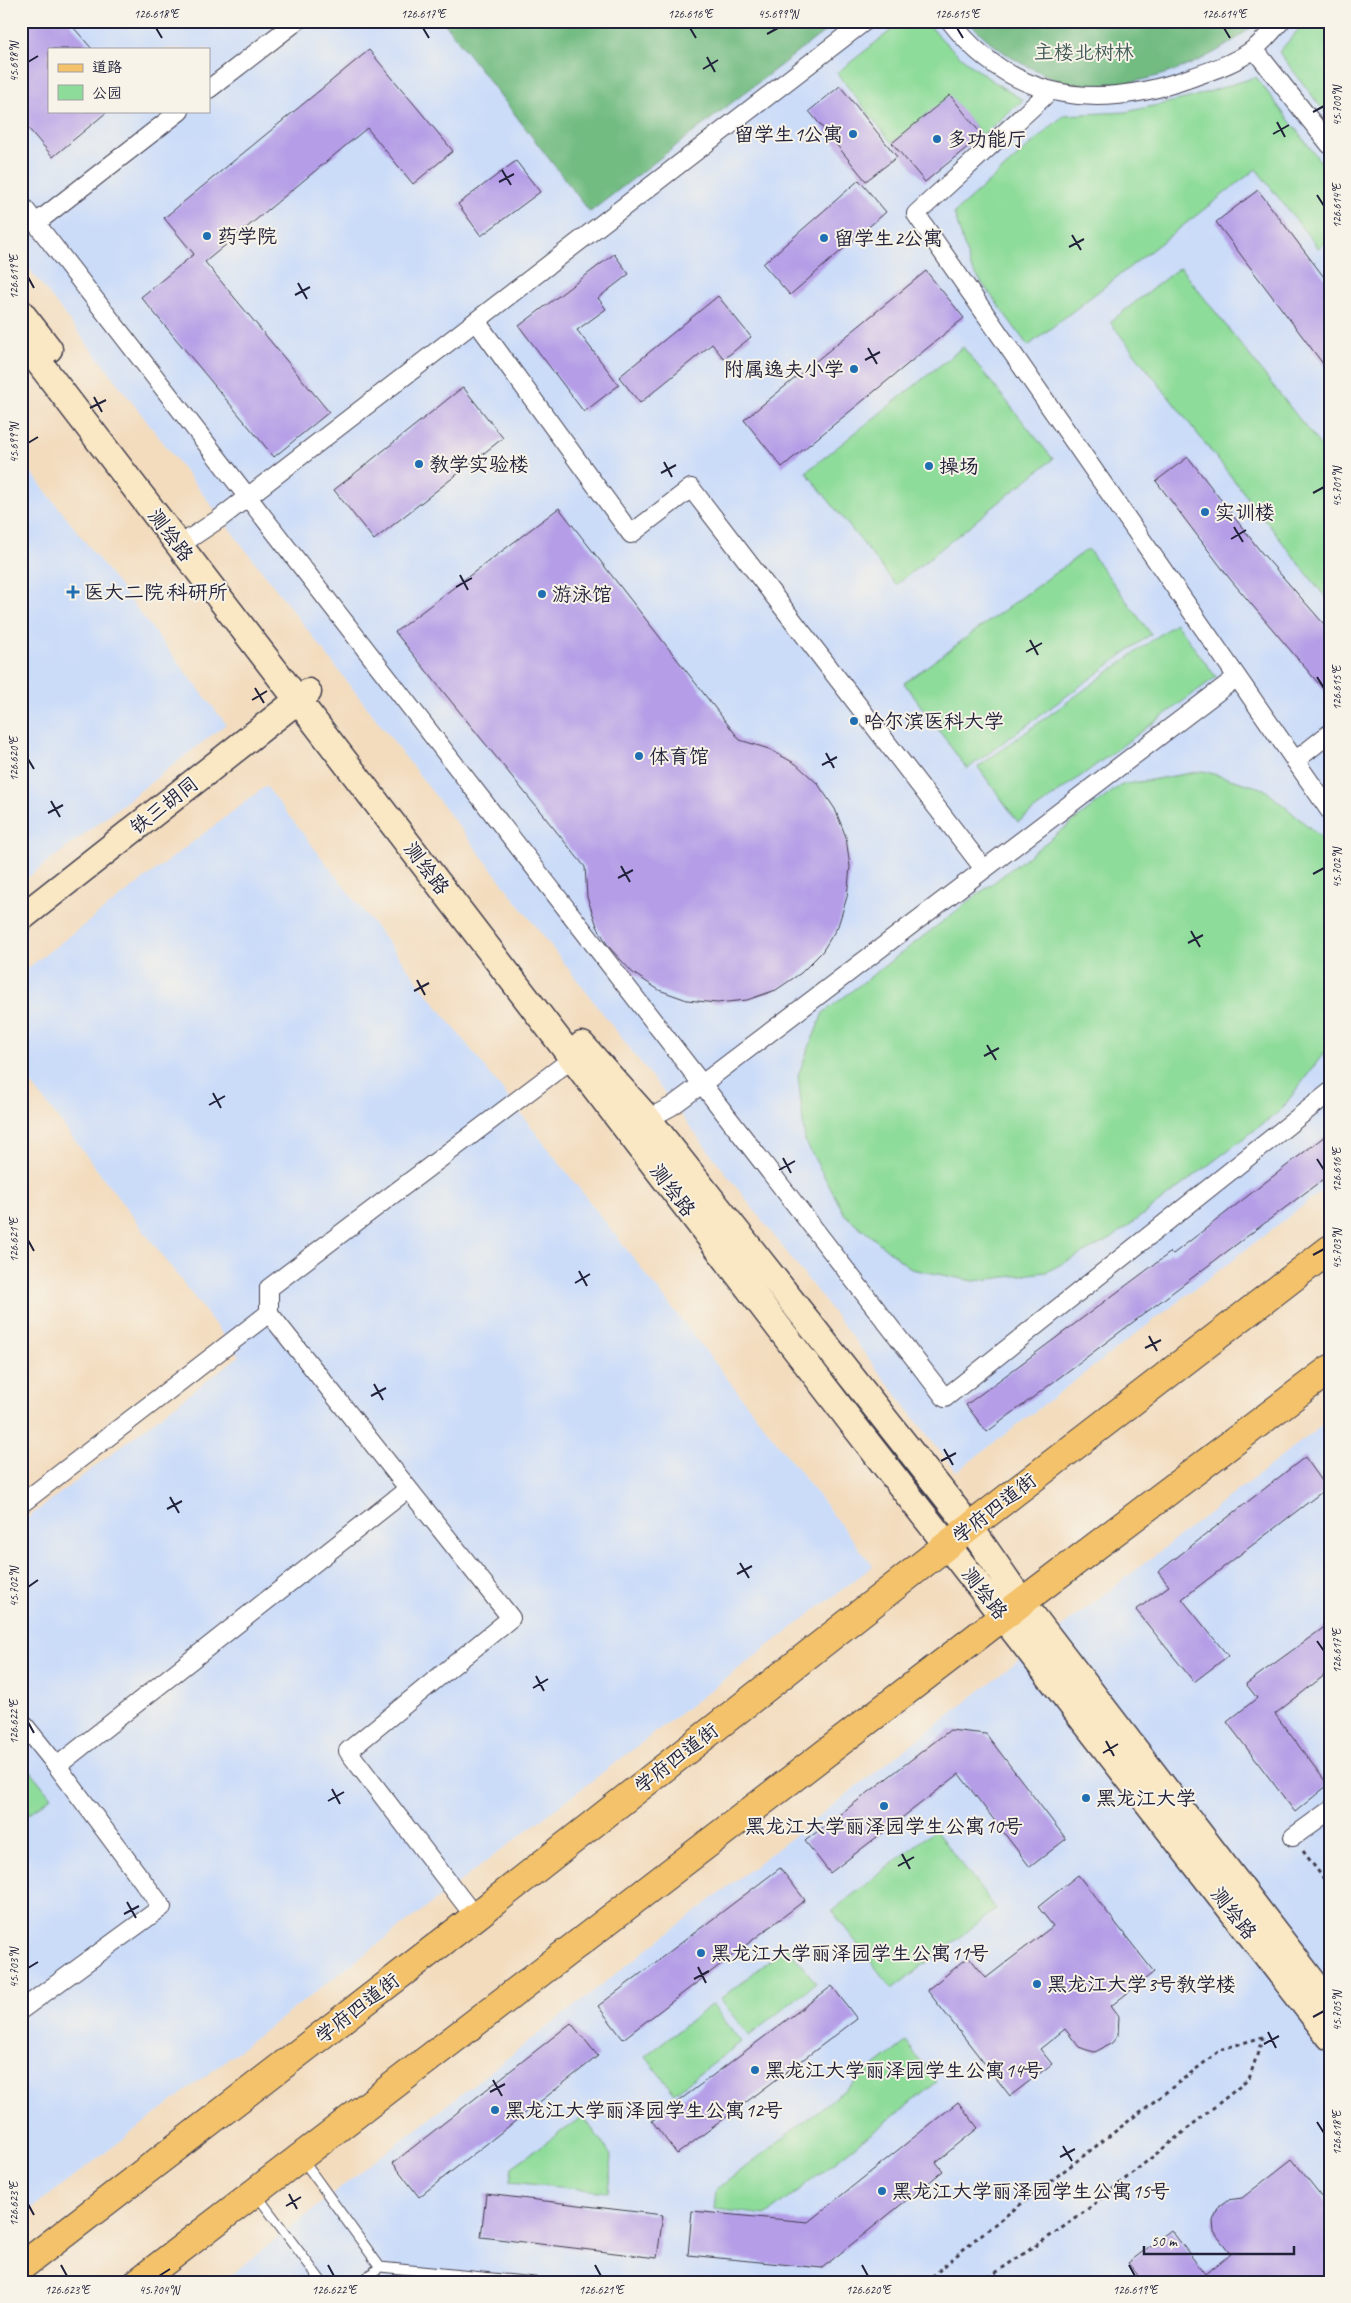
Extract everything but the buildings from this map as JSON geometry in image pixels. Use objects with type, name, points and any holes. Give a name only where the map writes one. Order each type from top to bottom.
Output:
[{"type":"main road","name":"测绘路","points":[[21,313],[303,696]]},
{"type":"main road","name":"测绘路","points":[[21,339],[303,696],[579,1054],[947,1545],[1013,1609],[1330,2004]]},
{"type":"main road","name":"铁三胡同","points":[[21,918],[303,696]]},
{"type":"main road","name":"测绘路","points":[[579,1054],[648,1119],[970,1527],[1013,1609],[1330,2037]]},
{"type":"main road","name":"学府四道街","points":[[21,2267],[475,1917],[970,1527],[1330,1249]]},
{"type":"main road","points":[[138,2282],[1013,1609],[1330,1369]]},
{"type":"street","points":[[210,88],[297,21]]},
{"type":"street","points":[[189,539],[248,496],[865,21]]},
{"type":"street","points":[[950,21],[987,61],[1018,80],[1050,91],[1090,97],[1134,93],[1180,82],[1219,68],[1254,49],[1282,21]]},
{"type":"street","points":[[1254,49],[1330,145]]},
{"type":"street","points":[[1050,91],[916,214],[1330,811]]},
{"type":"street","points":[[36,223],[179,112]]},
{"type":"street","points":[[21,204],[944,1398],[1330,1092]]},
{"type":"street","points":[[476,321],[631,534],[691,488],[984,869]]},
{"type":"street","points":[[648,1119],[672,1106],[702,1084],[1236,677]]},
{"type":"street","points":[[1295,761],[1330,733]]},
{"type":"street","points":[[475,1917],[348,1751],[511,1618],[269,1313],[269,1288],[579,1054]]},
{"type":"street","points":[[21,1504],[269,1313]]},
{"type":"street","points":[[57,1766],[408,1489]]},
{"type":"street","points":[[21,1721],[57,1766],[162,1907],[21,2010]]},
{"type":"street","points":[[1293,1837],[1330,1810]]},
{"type":"lane","points":[[301,2158],[380,2267]]},
{"type":"lane","points":[[255,2192],[322,2282]]},
{"type":"lane","points":[[360,2282],[380,2267],[534,2282]]},
{"type":"path","points":[[1293,1837],[1330,1887]]},
{"type":"path","points":[[926,2282],[973,2241],[1222,2049],[1263,2036],[1248,2079],[1078,2217],[982,2282]]},
{"type":"shaded area","name":"哈尔滨医科大学","points":[[21,21],[1330,21],[1330,1185],[956,1472],[21,258]]},
{"type":"shaded area","name":"医大二院·科研所","points":[[21,459],[226,724],[21,883]]},
{"type":"shaded area","points":[[266,786],[873,1566],[21,2217],[21,1523],[239,1356],[21,1070],[21,973]]},
{"type":"shaded area","name":"黑龙江大学","points":[[1330,1419],[1330,2282],[222,2282],[354,2177]]},
{"type":"green space","points":[[443,21],[838,21],[590,212]]},
{"type":"green space","points":[[903,21],[926,21],[947,44],[971,65],[1023,100],[982,135],[950,96],[892,143],[837,73]]},
{"type":"green space","name":"主楼北树林","points":[[968,21],[1258,21],[1239,37],[1217,51],[1168,73],[1142,80],[1089,85],[1058,81],[1021,63],[994,45]]},
{"type":"green space","points":[[1306,21],[1330,21],[1330,119],[1279,52]]},
{"type":"green space","points":[[1256,77],[1330,174],[1330,239],[1318,248],[1256,169],[1028,346],[971,268],[954,213],[1064,115],[1126,112],[1189,98]]},
{"type":"green space","points":[[1180,267],[1330,458],[1330,603],[1110,322]]},
{"type":"green space","name":"操场","points":[[963,347],[1053,459],[896,585],[806,472]]},
{"type":"green space","points":[[1088,549],[1151,634],[967,769],[904,683]]},
{"type":"green space","points":[[1176,623],[1216,677],[1018,822],[978,767]]},
{"type":"green space","points":[[1203,771],[1264,789],[1322,838],[1330,857],[1330,1045],[1281,1110],[1111,1239],[1046,1272],[974,1281],[911,1269],[845,1215],[805,1141],[798,1075],[823,1013],[1121,785]]},
{"type":"green space","points":[[21,1759],[51,1797],[21,1820]]},
{"type":"green space","points":[[935,1830],[996,1909],[892,1989],[832,1911]]},
{"type":"green space","points":[[787,1947],[816,1983],[749,2036],[720,1999]]},
{"type":"green space","points":[[712,2004],[741,2042],[674,2093],[645,2056]]},
{"type":"green space","points":[[906,2042],[937,2082],[767,2215],[714,2209],[716,2190]]},
{"type":"green space","points":[[583,2116],[612,2157],[608,2192],[510,2182],[512,2167]]},
{"type":"place","name":"留学生1公寓","points":[[853,134]]},
{"type":"place","name":"多功能厅","points":[[937,139]]},
{"type":"place","name":"药学院","points":[[207,236]]},
{"type":"place","name":"留学生2公寓","points":[[824,238]]},
{"type":"place","name":"附属逸夫小学","points":[[854,369]]},
{"type":"place","name":"教学实验楼","points":[[419,464]]},
{"type":"place","name":"操场","points":[[929,466]]},
{"type":"place","name":"实训楼","points":[[1205,512]]},
{"type":"place","name":"医大二院·科研所","points":[[73,592]]},
{"type":"place","name":"游泳馆","points":[[542,594]]},
{"type":"place","name":"哈尔滨医科大学","points":[[854,721]]},
{"type":"place","name":"体育馆","points":[[639,756]]},
{"type":"place","name":"黑龙江大学","points":[[1086,1798]]},
{"type":"place","name":"黑龙江大学丽泽园学生公寓10号","points":[[884,1806]]},
{"type":"place","name":"黑龙江大学丽泽园学生公寓11号","points":[[701,1953]]},
{"type":"place","name":"黑龙江大学3号教学楼","points":[[1037,1984]]},
{"type":"place","name":"黑龙江大学丽泽园学生公寓14号","points":[[755,2070]]},
{"type":"place","name":"黑龙江大学丽泽园学生公寓12号","points":[[495,2110]]},
{"type":"place","name":"黑龙江大学丽泽园学生公寓15号","points":[[882,2191]]}]
